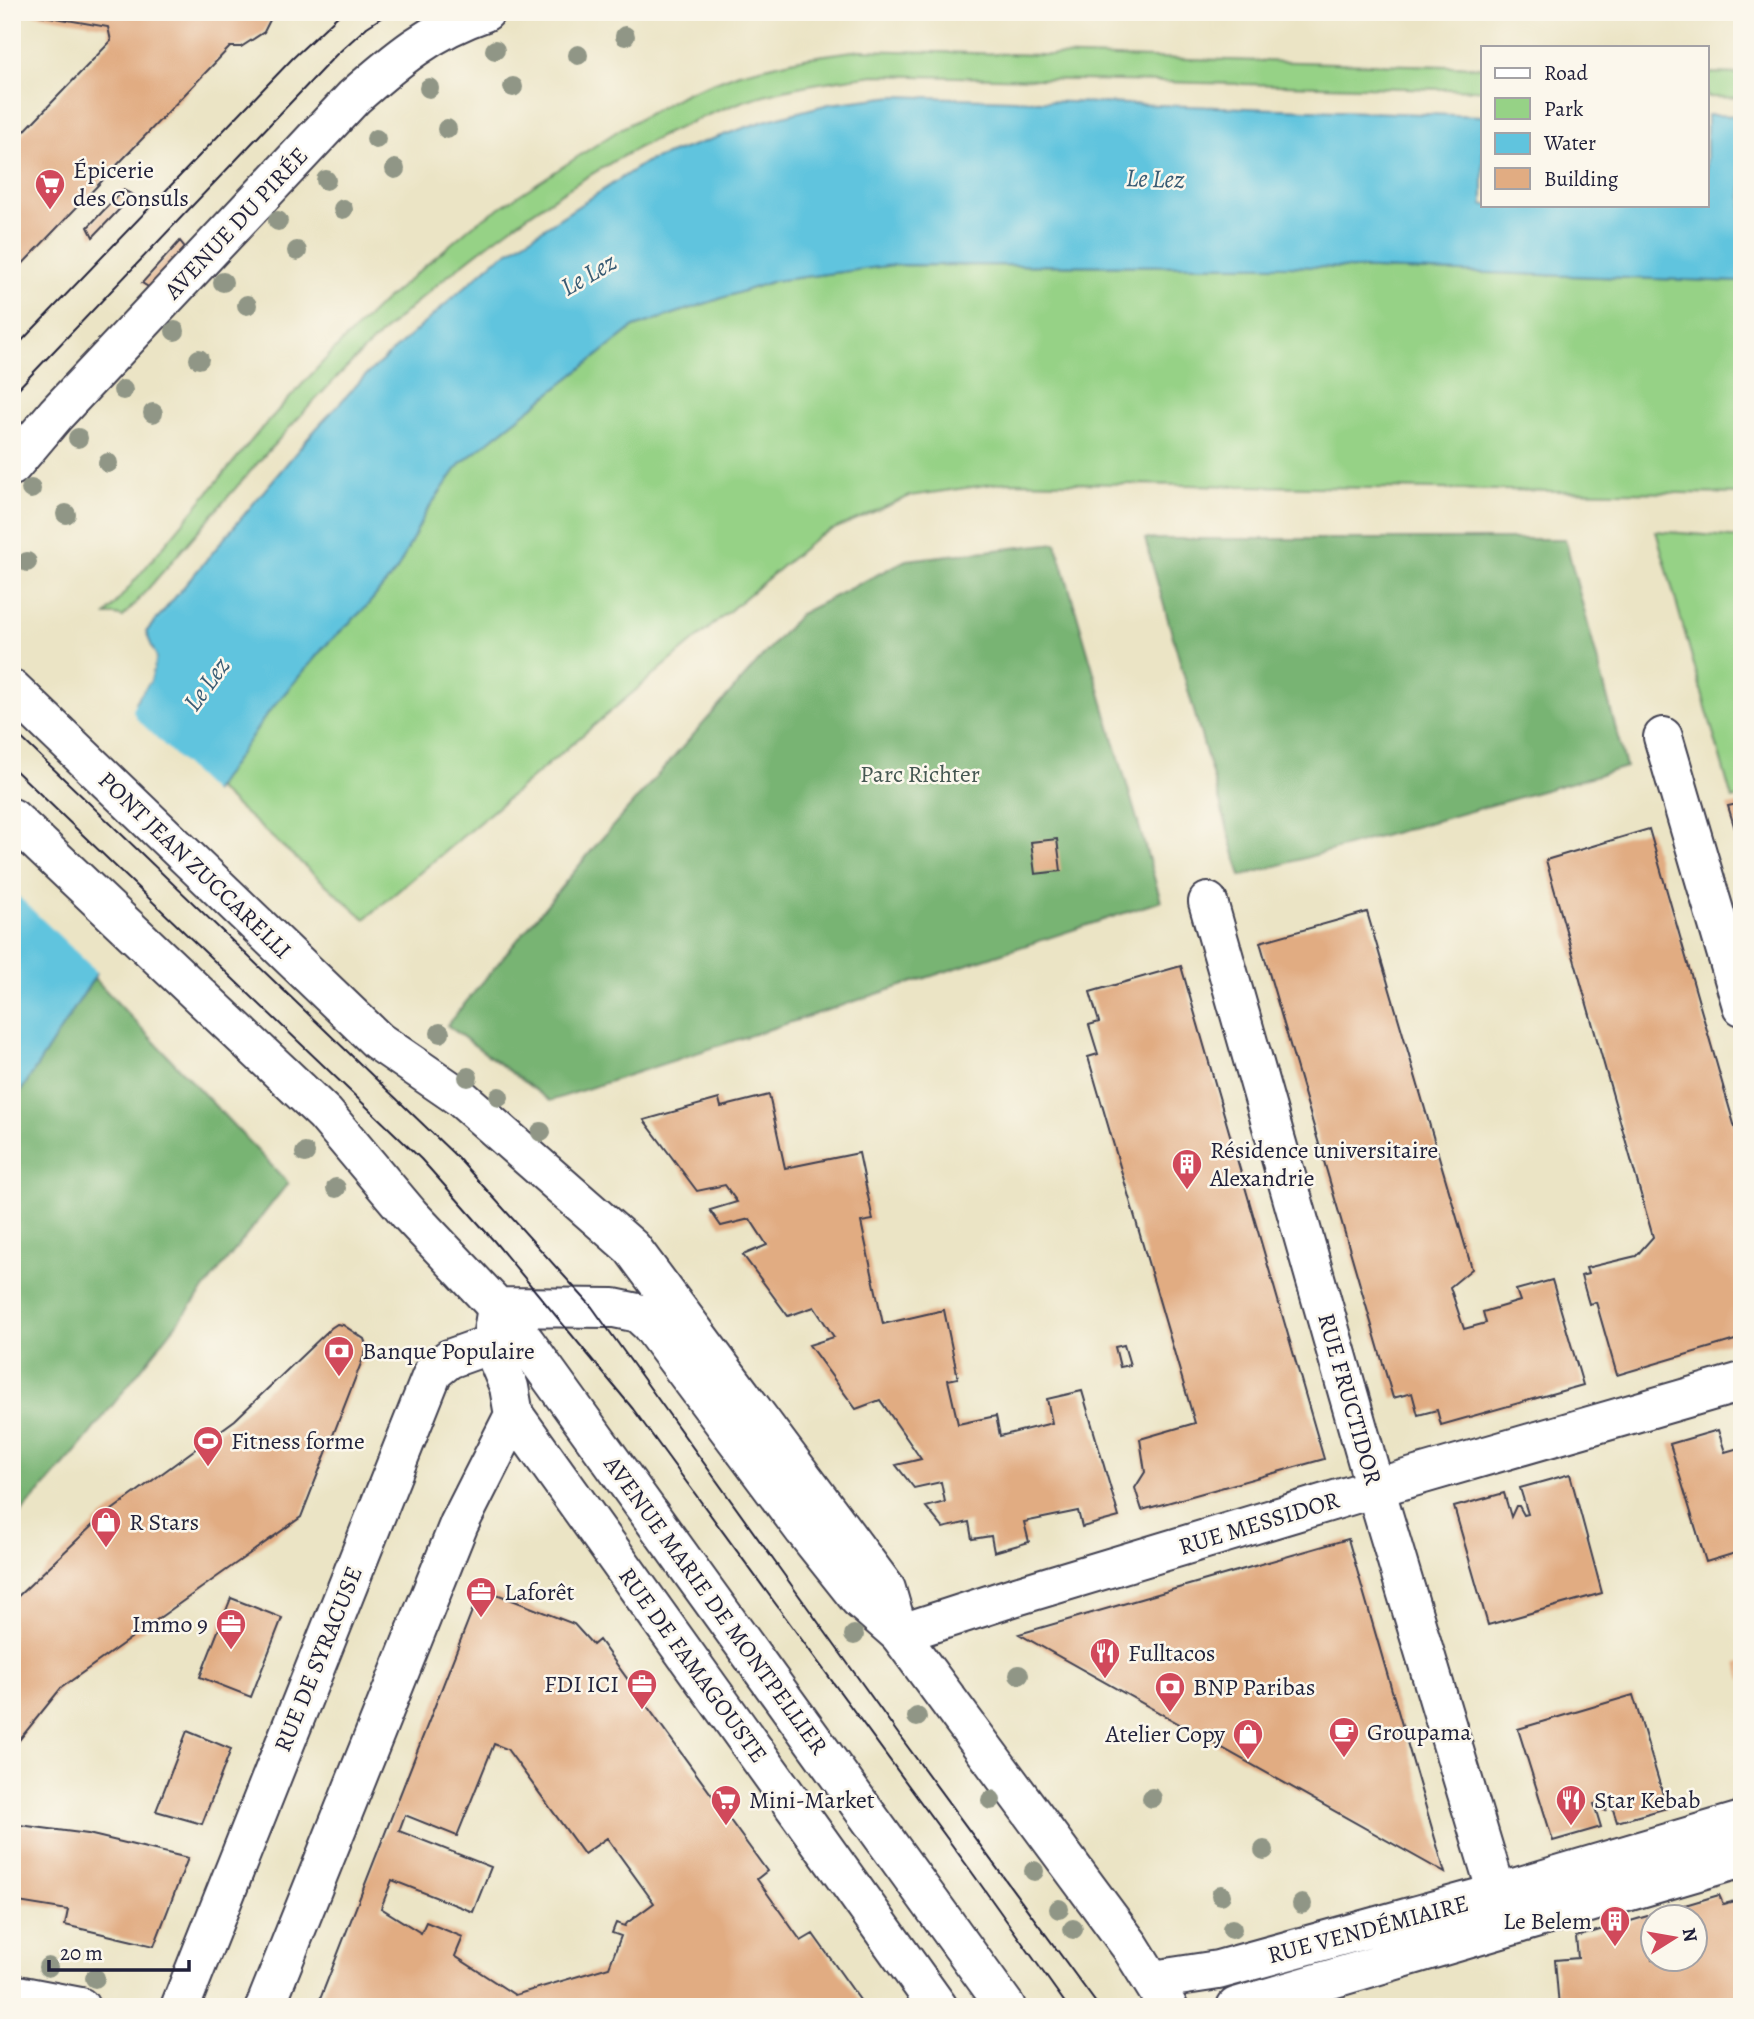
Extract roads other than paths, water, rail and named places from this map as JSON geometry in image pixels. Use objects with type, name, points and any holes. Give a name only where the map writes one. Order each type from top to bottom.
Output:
[{"type":"street","name":"AVENUE DU PIRÉE","points":[[12,466],[56,414],[354,97],[391,64],[425,39],[485,12]]},
{"type":"street","name":"PONT JEAN ZUCCARELLI","points":[[12,689],[378,1041],[461,1098],[632,1248],[886,1589],[899,1634]]},
{"type":"street","points":[[1663,737],[1742,1006]]},
{"type":"street","name":"AVENUE MARIE DE MONTPELLIER","points":[[12,818],[325,1114],[410,1215],[497,1307],[534,1354],[1006,2007]]},
{"type":"street","name":"RUE FRUCTIDOR","points":[[1208,902],[1375,1488],[1497,1893]]},
{"type":"street","points":[[491,1344],[497,1307],[614,1308],[638,1313],[650,1324],[859,1599],[899,1634],[1161,1993]]},
{"type":"street","name":"RUE DE FAMAGOUSTE","points":[[491,1344],[509,1387],[514,1415],[938,2007]]},
{"type":"street","name":"RUE DE SYRACUSE","points":[[180,2007],[433,1372],[449,1359],[491,1344]]},
{"type":"street","name":"RUE MESSIDOR","points":[[899,1634],[1375,1488],[1742,1382]]},
{"type":"street","points":[[265,2007],[459,1524],[514,1415]]},
{"type":"street","name":"RUE VENDÉMIAIRE","points":[[1161,1993],[1218,1970],[1497,1893],[1742,1821]]},
{"type":"street","name":"RUE VENDÉMIAIRE","points":[[1236,2007],[1742,1858]]},
{"type":"street","points":[[12,1994],[80,2007]]},
{"type":"water","name":"Le Lez","points":[[895,96],[1481,116],[1481,206],[1708,206],[1708,115],[1742,116],[1742,282],[1289,266],[894,265],[774,281],[634,327],[460,464],[426,512],[397,570],[366,607],[325,646],[267,714],[216,788],[12,1105],[12,869],[150,681],[156,657],[146,632],[314,431],[364,377],[494,261],[646,162],[764,121],[829,104]]},
{"type":"tram line","points":[[12,351],[293,58],[342,12]]},
{"type":"tram line","points":[[12,395],[336,55],[367,27],[390,12]]},
{"type":"tram line","points":[[12,729],[457,1157],[592,1307],[899,1735],[1099,2007]]},
{"type":"tram line","points":[[12,767],[421,1159],[494,1241],[633,1409],[1068,2007]]},
{"type":"place","name":"Épicerie des Consuls","points":[[50,211]]},
{"type":"place","name":"Résidence universitaire Alexandrie","points":[[1187,1191]]},
{"type":"place","name":"Banque Populaire","points":[[339,1378]]},
{"type":"place","name":"Fitness forme","points":[[208,1468]]},
{"type":"place","name":"R Stars","points":[[106,1549]]},
{"type":"place","name":"Laforêt","points":[[481,1619]]},
{"type":"place","name":"Immo 9","points":[[231,1651]]},
{"type":"place","name":"Fulltacos","points":[[1105,1680]]},
{"type":"place","name":"FDI ICI","points":[[642,1711]]},
{"type":"place","name":"BNP Paribas","points":[[1170,1714]]},
{"type":"place","name":"Groupama","points":[[1344,1759]]},
{"type":"place","name":"Atelier Copy","points":[[1248,1761]]},
{"type":"place","name":"Mini-Market","points":[[726,1827]]},
{"type":"place","name":"Star Kebab","points":[[1571,1827]]},
{"type":"place","name":"Le Belem","points":[[1615,1948]]},
{"type":"park label","name":"Parc Richter","points":[[920,774]]}]
